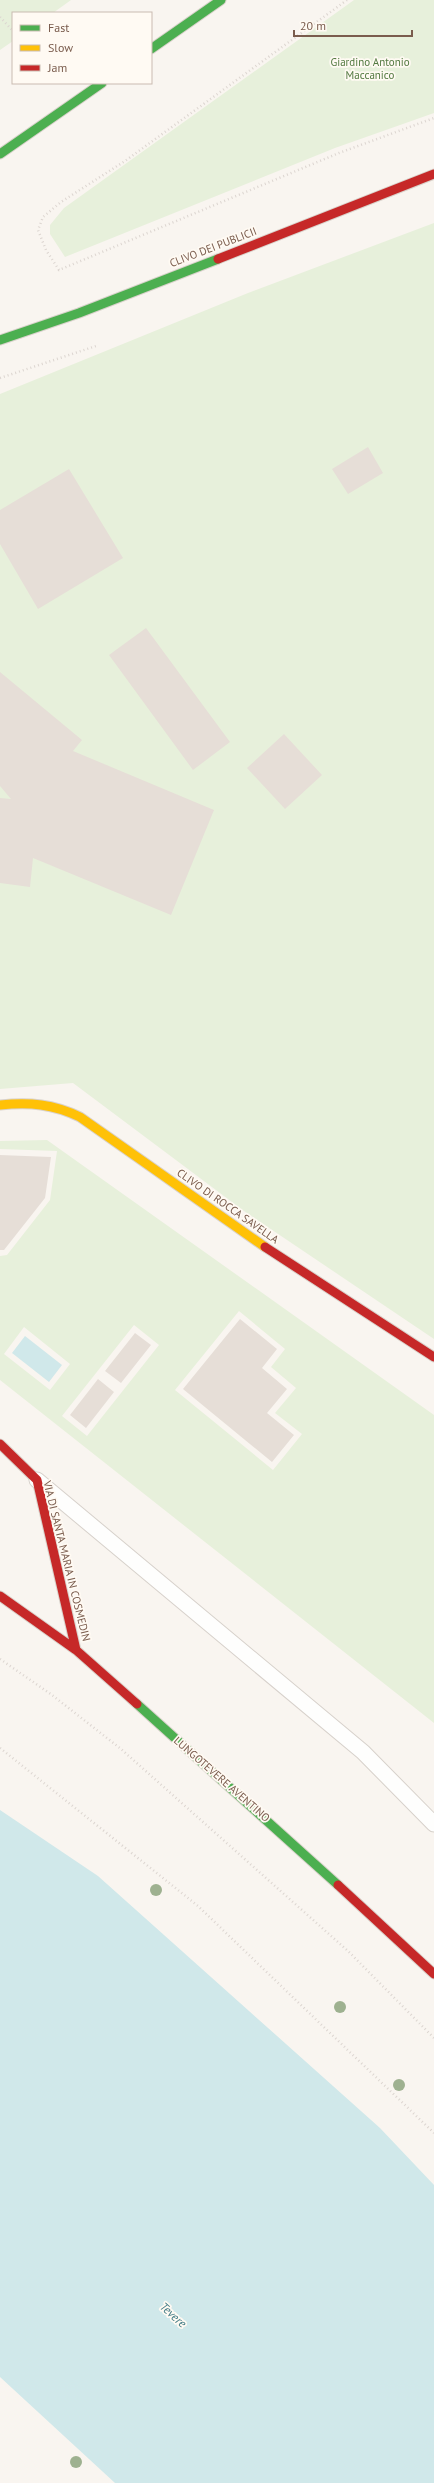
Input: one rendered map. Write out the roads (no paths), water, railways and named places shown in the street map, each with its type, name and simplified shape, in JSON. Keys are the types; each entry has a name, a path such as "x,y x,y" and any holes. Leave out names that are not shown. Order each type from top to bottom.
{"main road":[{"path":"152,48 221,0"},
{"path":"0,154 101,84"},
{"name":"CLIVO DEI PUBLICII","path":"0,340 79,313 434,174"},
{"name":"CLIVO DI ROCCA SAVELLA","path":"0,1105 46,1103 58,1105 80,1117 266,1248 434,1357"},
{"name":"VIA DI SANTA MARIA IN COSMEDIN","path":"0,1444 37,1480 76,1650"},
{"name":"LUNGOTEVERE AVENTINO","path":"0,1596 76,1650 264,1815 434,1974"}],"lane":[{"path":"37,1480 255,1660 363,1752 434,1824"}],"water":[{"path":"25,1336 62,1365 49,1382 12,1353"},
{"name":"Tevere","path":"0,1810 98,1876 380,2128 434,2185 434,2483 115,2483 0,2377"}],"park label":[{"name":"Giardino Antonio Maccanico","path":"370,68"}]}
